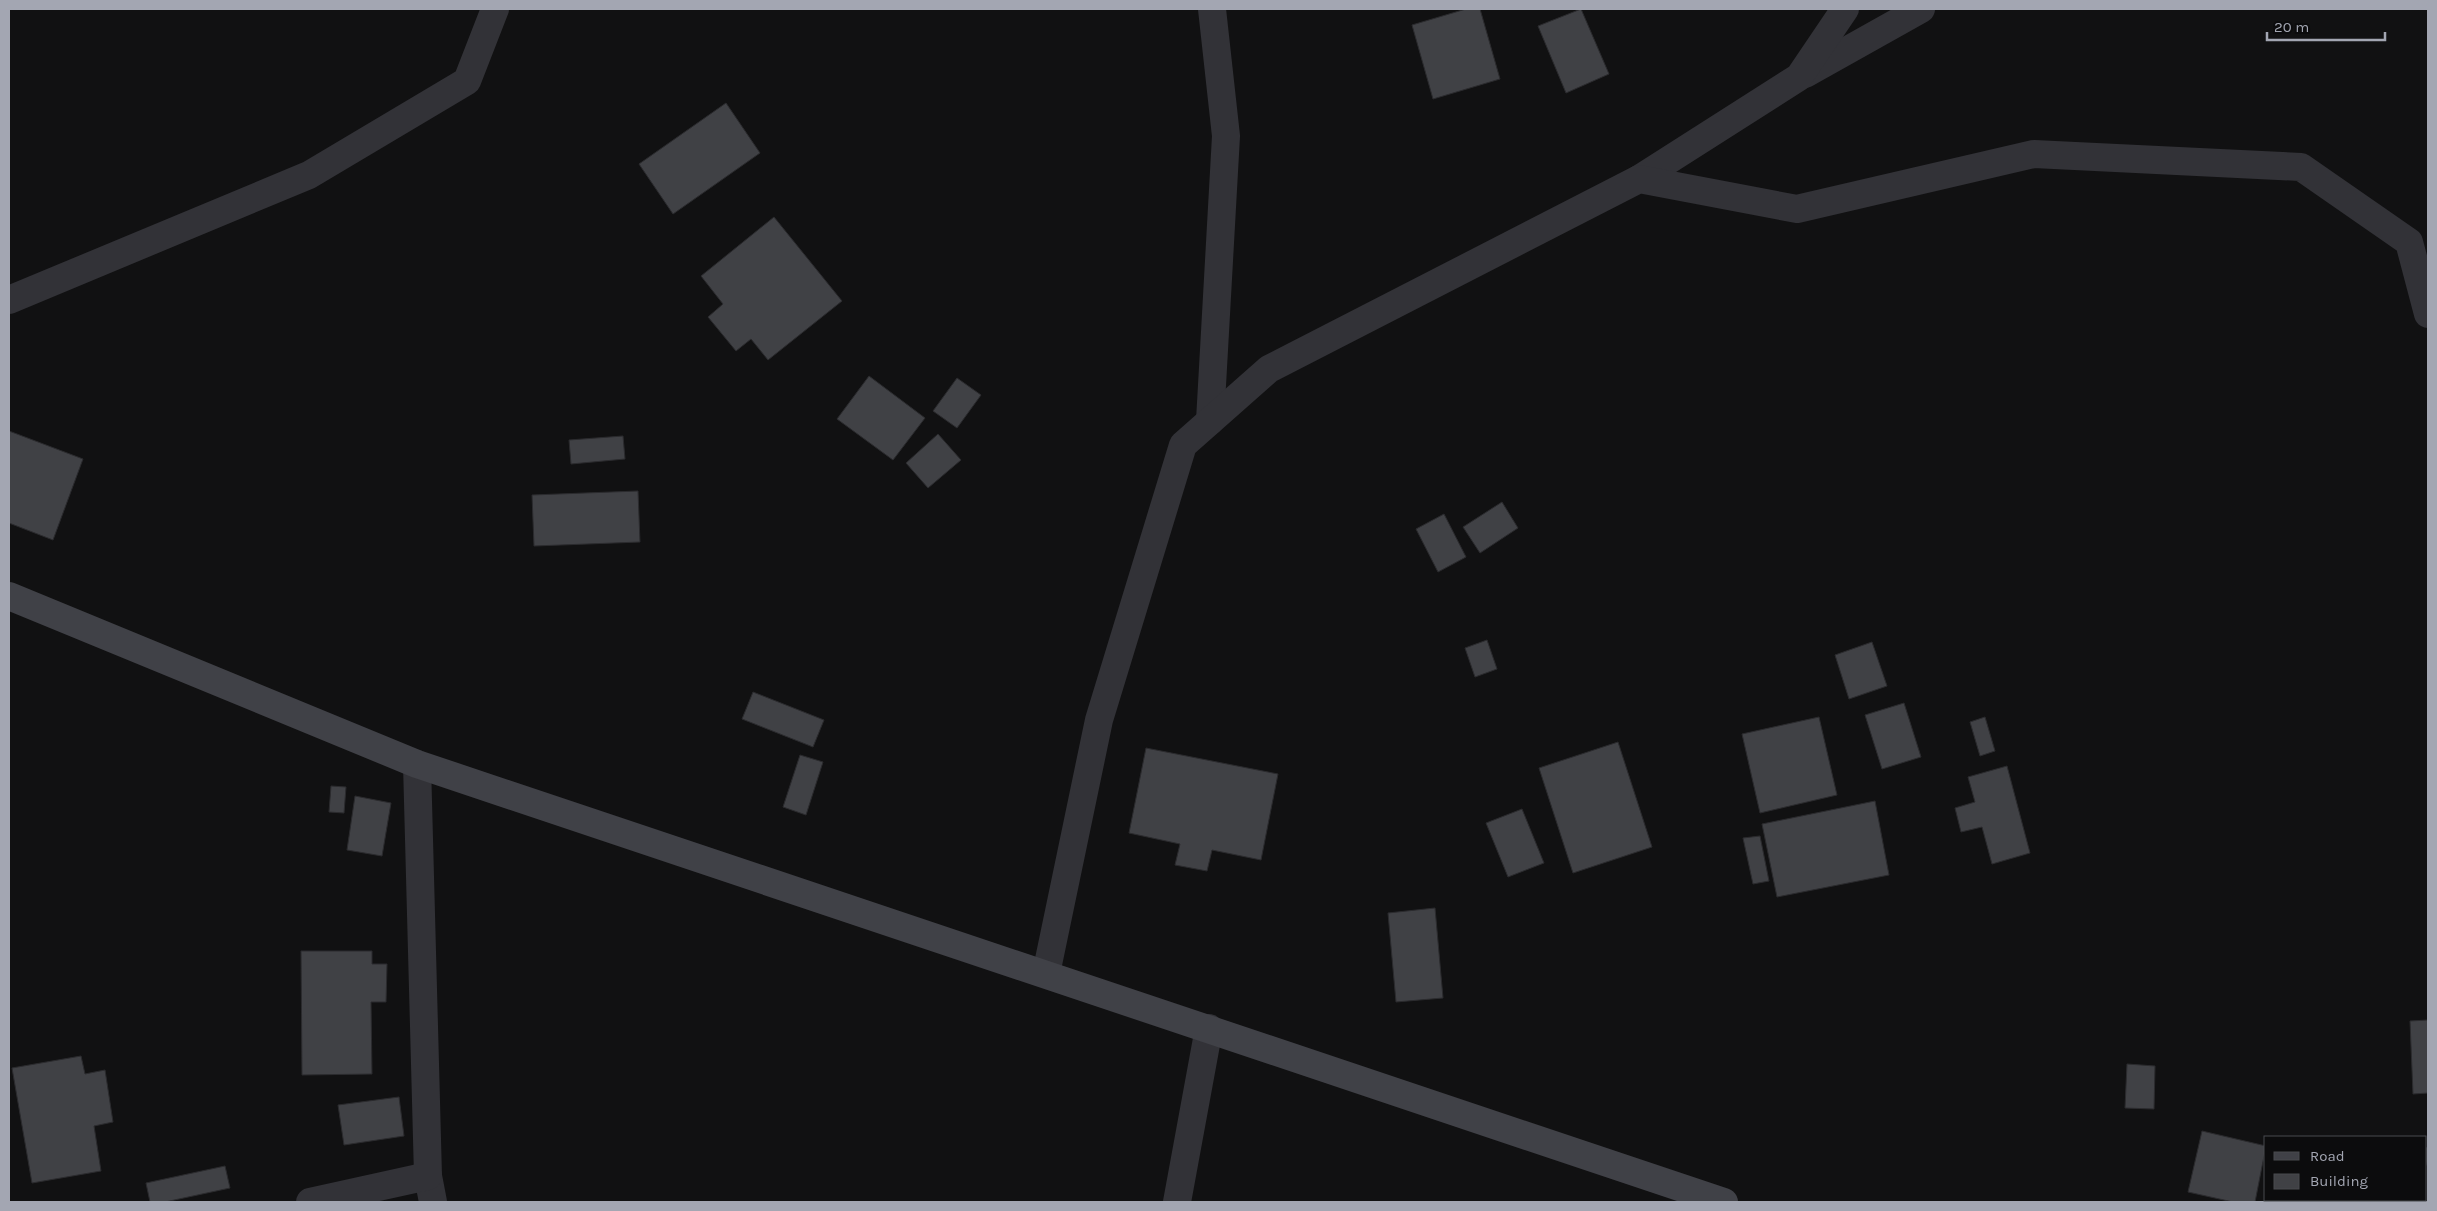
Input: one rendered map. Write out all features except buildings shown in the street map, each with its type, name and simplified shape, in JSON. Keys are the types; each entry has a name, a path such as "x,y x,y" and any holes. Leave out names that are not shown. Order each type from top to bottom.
{"main road":[{"path":"9,596 417,764 1724,1202"}],"street":[{"path":"9,300 309,175 467,81 495,9"},
{"path":"1210,421 1226,136 1212,9"},
{"path":"1799,77 1845,9"},
{"path":"1046,974 1099,720 1183,445 1269,369 1639,179 1799,77 1921,9"},
{"path":"1639,179 1797,208 2034,154 2301,167 2409,242 2428,314"},
{"path":"310,1202 431,1189 417,764"},
{"path":"1177,1202 1209,1028"}]}
